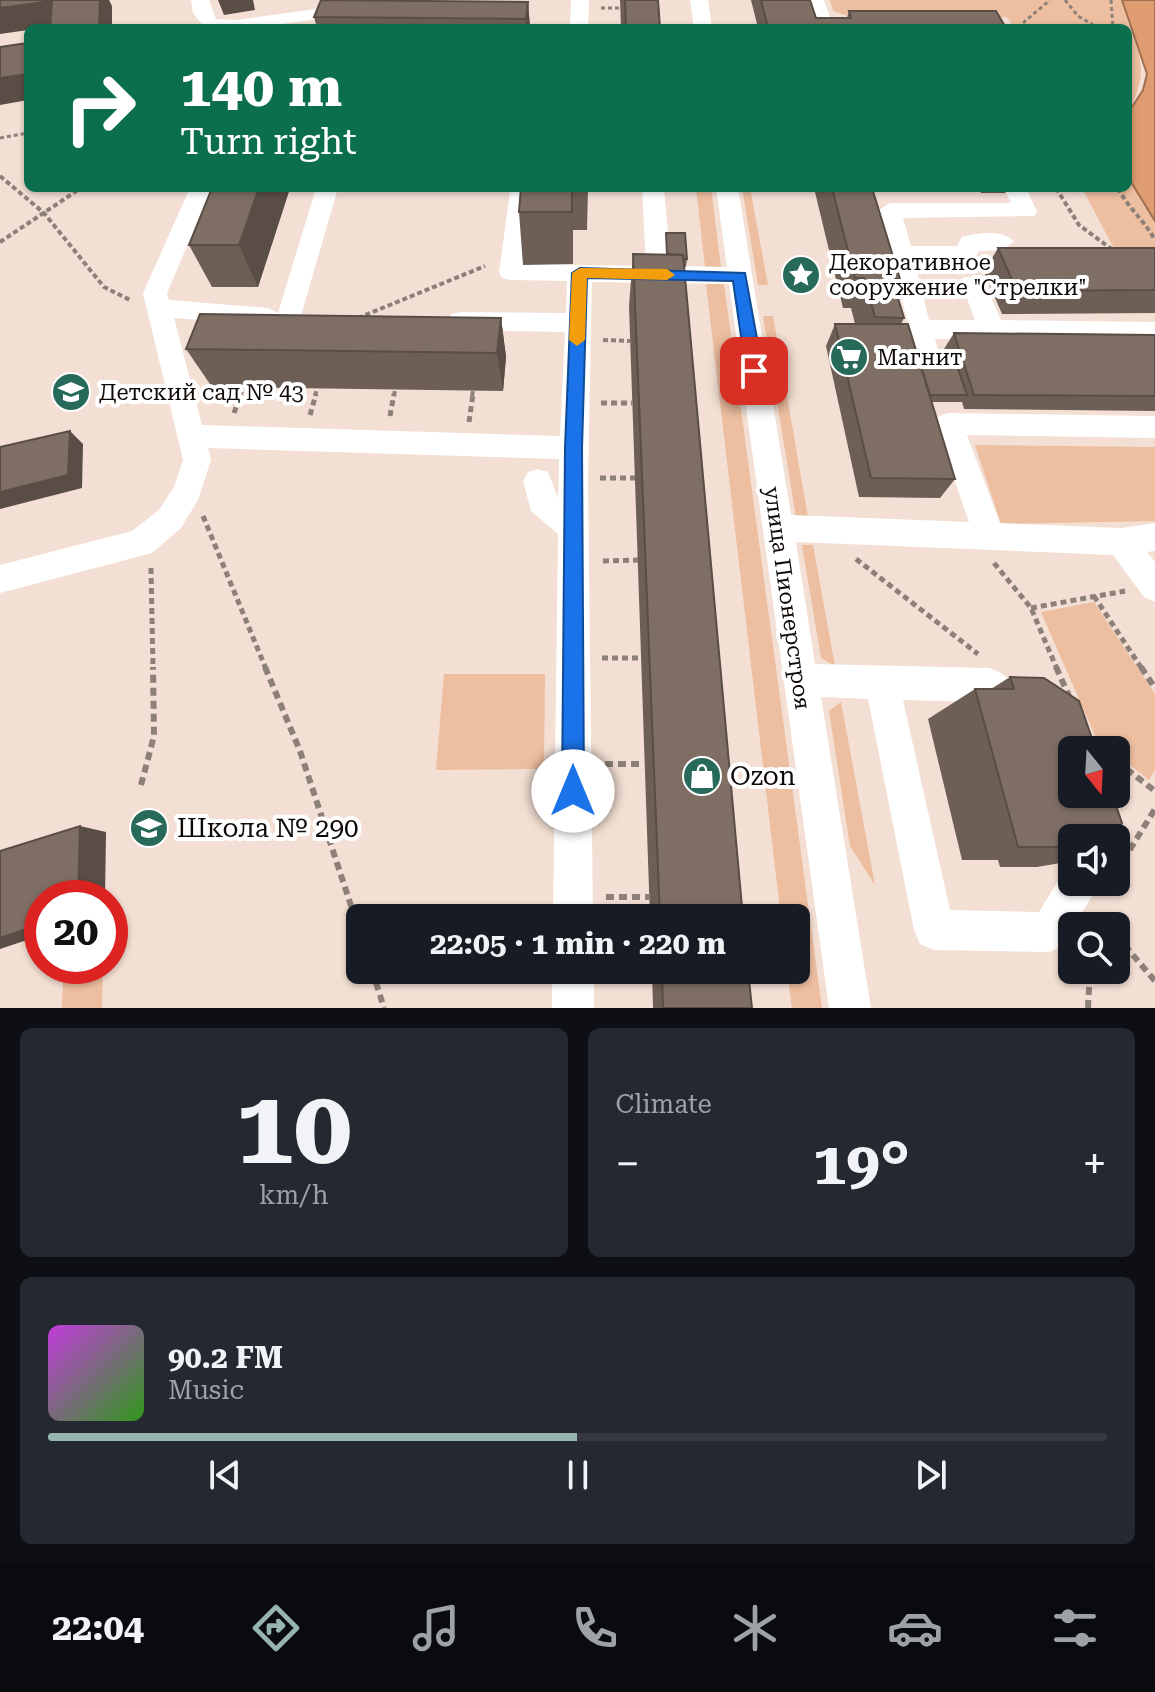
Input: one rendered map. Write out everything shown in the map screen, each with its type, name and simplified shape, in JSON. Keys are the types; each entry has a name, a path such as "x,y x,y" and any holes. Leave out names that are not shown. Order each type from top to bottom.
{"street":[{"path":"200,0 202,13 211,24"},
{"path":"284,0 276,24 423,0"},
{"path":"579,24 580,0"},
{"path":"699,0 702,24"},
{"path":"815,0 823,22 870,22"},
{"path":"0,579 141,543 170,519 188,491 197,460 155,293 199,192"},
{"path":"289,319 326,192"},
{"path":"653,192 659,274"},
{"name":"улица Пионерстроя","path":"728,192 850,1008"},
{"path":"927,357 890,210 1026,211 1017,192"},
{"path":"518,197 511,272 740,276"},
{"path":"903,254 966,254 970,243 1002,242"},
{"path":"573,904 573,448 580,273"},
{"path":"973,283 992,330"},
{"path":"160,308 289,319 353,320"},
{"path":"428,321 578,323"},
{"path":"919,329 1155,331"},
{"path":"979,534 949,424 1155,427"},
{"path":"190,436 573,448"},
{"path":"538,481 542,502 573,529"},
{"path":"778,528 1121,542 1155,537"},
{"path":"1121,542 1154,586"},
{"path":"801,680 989,685 1058,738"},
{"path":"882,682 934,930 1049,932 1086,897"},
{"path":"573,984 573,1008"}],"path":[{"path":"1026,24 1024,22 1050,0"},
{"path":"1065,0 1078,16 1091,24"},
{"path":"1111,0 1113,24"},
{"path":"1,139 24,134"},
{"path":"0,176 45,213 103,287 116,297 160,308"},
{"path":"0,242 75,192"},
{"path":"1059,192 1084,231 1125,257"},
{"path":"1120,192 1125,202 1143,218 1155,240"},
{"path":"353,320 431,291 512,254"},
{"path":"188,491 214,535 300,751 350,904"},
{"path":"818,530 981,656"},
{"path":"979,534 1031,608 1070,699"},
{"path":"141,785 154,736 151,555"},
{"path":"1031,608 1154,586"},
{"path":"1094,596 1155,688"},
{"path":"573,764 644,764"},
{"path":"1130,772 1155,791"},
{"path":"1092,808 1105,824"},
{"path":"1130,849 1155,809"},
{"path":"601,904 649,897"},
{"path":"1130,952 1155,981"},
{"path":"376,984 384,1008"},
{"path":"1088,1008 1089,984"}],"shaded area":[{"path":"830,0 1122,0 1129,24 1011,24 1007,17 857,19 833,11"},
{"path":"1122,0 1155,0 1155,221 1132,184 1132,107 1143,90 1147,74"},
{"path":"1132,34 1141,68 1132,104"},
{"path":"1132,184 1155,221 1155,292 1126,271 1084,192 1132,192"},
{"path":"696,192 712,192 721,267 705,267"},
{"path":"743,192 751,192 768,285 758,285"},
{"path":"706,284 724,284 808,904 779,904"},
{"path":"763,316 773,316 808,517 796,517"},
{"path":"975,445 1155,447 1155,521 1001,524"},
{"path":"802,545 813,545 835,666 821,658"},
{"path":"1094,602 1155,694 1155,770 1149,780 1130,765 1130,736 1095,736 1041,612"},
{"path":"444,674 545,674 544,769 436,770"},
{"path":"841,702 875,885 850,846 829,711"},
{"path":"810,919 822,1008 792,1008 789,984 810,984"},
{"path":"63,984 103,984 102,1008 62,1008"}],"building":[{"path":"0,0 100,0 99,24 50,24 52,1 0,8"},
{"path":"321,0 528,2 526,19 314,17"},
{"path":"625,0 658,0 660,24 626,24"},
{"path":"761,0 810,0 816,18 851,18 849,11 996,11 1004,24 767,24"},
{"path":"24,44 24,75 0,78 0,47"},
{"path":"210,192 258,192 239,245 189,245"},
{"path":"521,192 572,192 572,212 519,212"},
{"path":"833,192 873,192 900,279 892,279 904,318 875,317 864,278 855,278"},
{"path":"666,233 685,233 687,259 683,259 683,255 667,254"},
{"path":"998,248 1155,248 1155,290 1017,291"},
{"path":"633,254 683,255 742,904 659,904"},
{"path":"200,314 501,318 497,353 186,349"},
{"path":"835,324 908,324 955,479 871,478"},
{"path":"954,333 1155,335 1155,396 974,395"},
{"path":"920,363 956,363 967,395 930,395"},
{"path":"70,431 68,475 0,492 0,447"},
{"path":"1010,677 1044,678 1079,701 1091,736 1058,736 1058,808 1117,808 1121,824 1058,824 1058,847 1018,847 975,689 1014,689"},
{"path":"80,826 78,880 24,880 24,930 0,938 0,851"},
{"path":"662,984 749,984 752,1008 663,1008"}],"slow traffic":[{"path":"577,340 580,273 667,275"}],"place":[{"name":"Декоративное сооружение \"Стрелки\"","path":"801,275"},
{"name":"Магнит","path":"849,357"},
{"name":"Детский сад № 43","path":"71,392"},
{"name":"Ozon","path":"702,776"},
{"name":"Школа № 290","path":"149,828"}],"route":[{"path":"573,791 573,448 580,273 740,276 754,371"}]}
